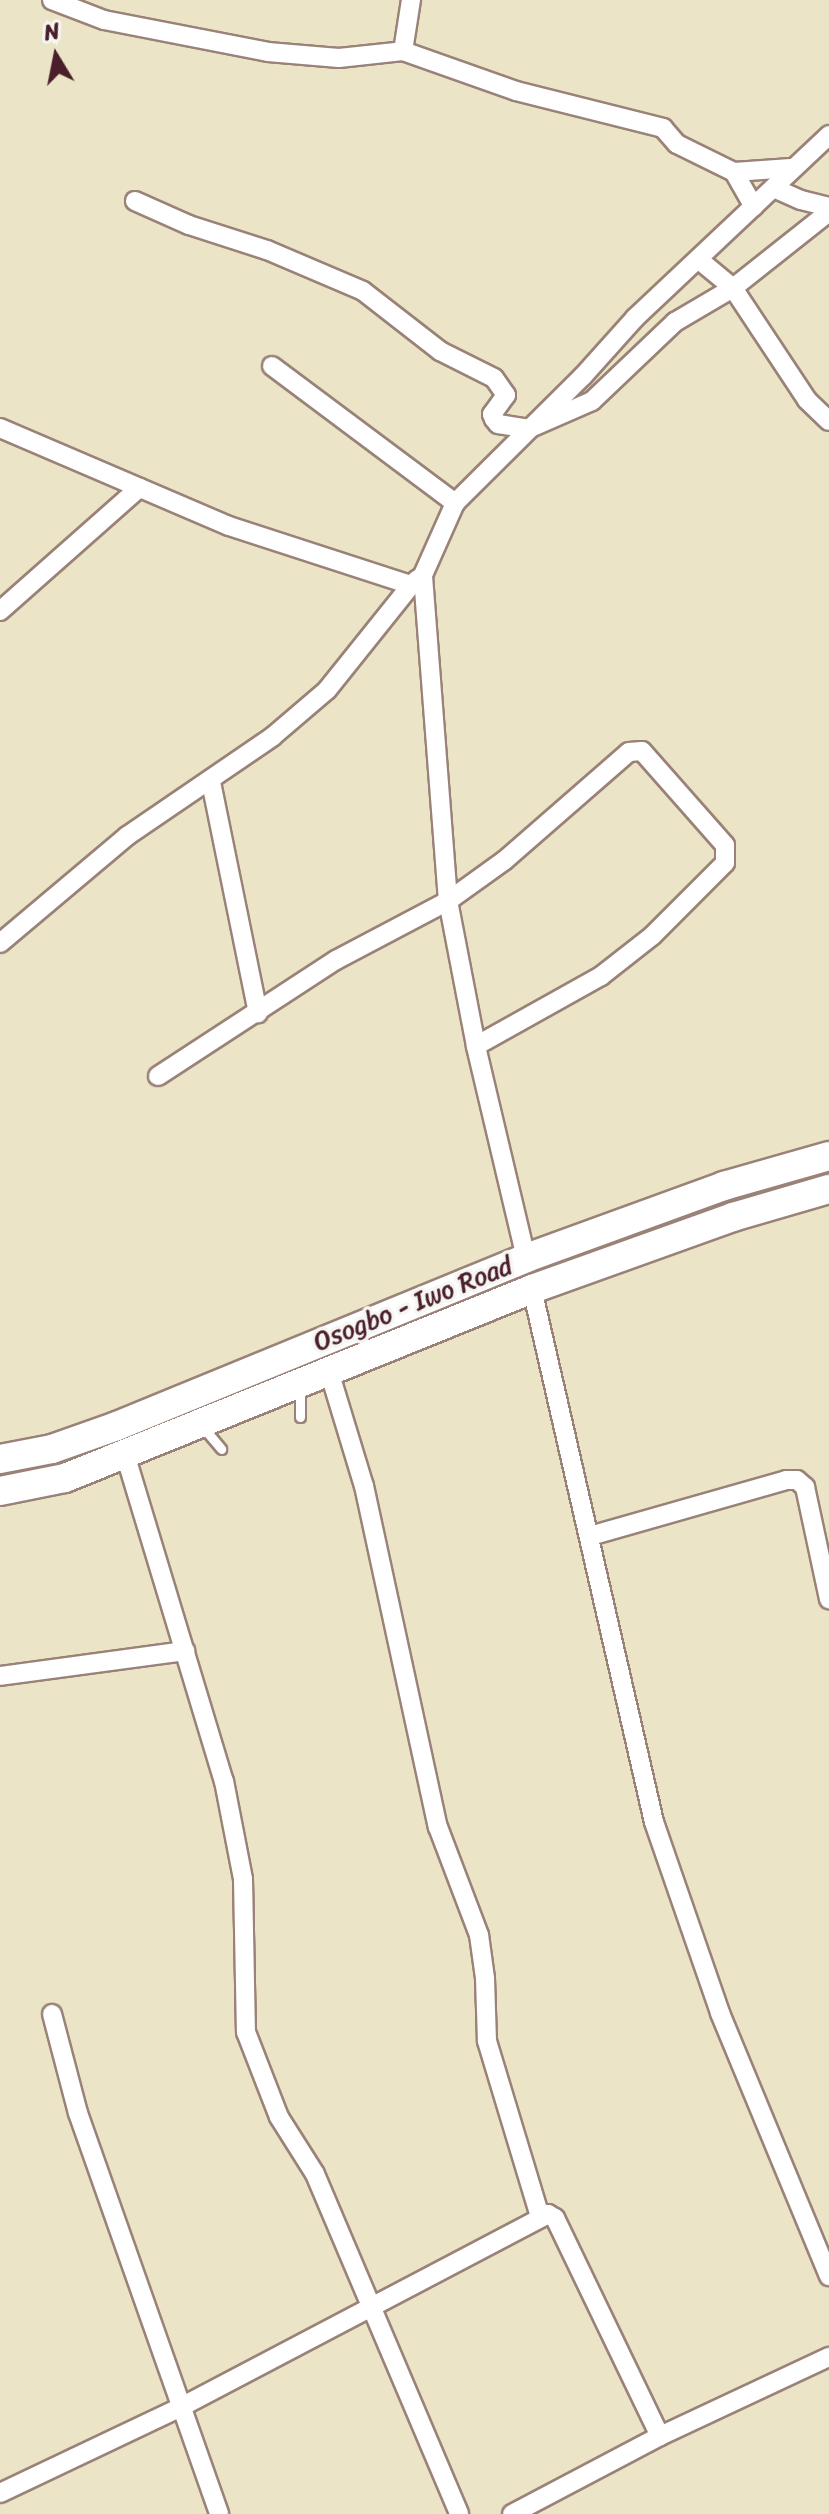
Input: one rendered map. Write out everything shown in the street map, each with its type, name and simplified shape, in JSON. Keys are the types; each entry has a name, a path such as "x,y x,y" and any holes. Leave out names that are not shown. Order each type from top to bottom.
{"main road":[{"name":"Osogbo - Iwo Road","path":"0,1459 52,1449 117,1426 526,1258 724,1186 829,1156"},
{"name":"Osogbo - Iwo Road","path":"0,1491 65,1478 532,1289 733,1217 829,1189"}],"street":[{"path":"52,0 104,20 268,52 339,58 403,51 516,91 663,128 677,144 734,172 791,168"},
{"path":"403,51 411,0"},
{"path":"0,943 127,836 211,782 272,737 327,690 417,580 455,503 583,376 635,318 776,189 791,168 829,135"},
{"path":"734,172 754,207"},
{"path":"776,189 829,209"},
{"path":"135,201 189,225 267,250 363,291 440,351 494,378 506,395 492,414 494,419 498,424 528,429 592,401 675,322 733,288 829,209"},
{"path":"698,259 733,288 807,400 829,421"},
{"path":"272,366 455,503"},
{"path":"0,428 229,526 417,580"},
{"path":"0,611 139,488"},
{"path":"417,580 448,901 476,1046 526,1258"},
{"path":"158,1076 336,960 448,901 505,860 635,750 642,751 725,845 725,863 652,936 601,976 476,1046"},
{"path":"211,782 258,1013"},
{"path":"532,1289 654,1822 720,2013 829,2276"},
{"path":"329,1371 364,1486 438,1827 479,1935 485,1978 487,2041 540,2216"},
{"path":"125,1454 224,1781 243,1879 246,2032 279,2117 315,2174 459,2514"},
{"path":"590,1536 786,1480 797,1480 805,1487 829,1599"},
{"path":"0,1676 185,1651"},
{"path":"52,2014 78,2113 219,2514"},
{"path":"0,2493 181,2407 540,2216 555,2218 660,2436"},
{"path":"512,2514 660,2436 829,2357"}],"lane":[{"path":"300,1383 300,1417"},
{"path":"200,1423 221,1449"}]}
